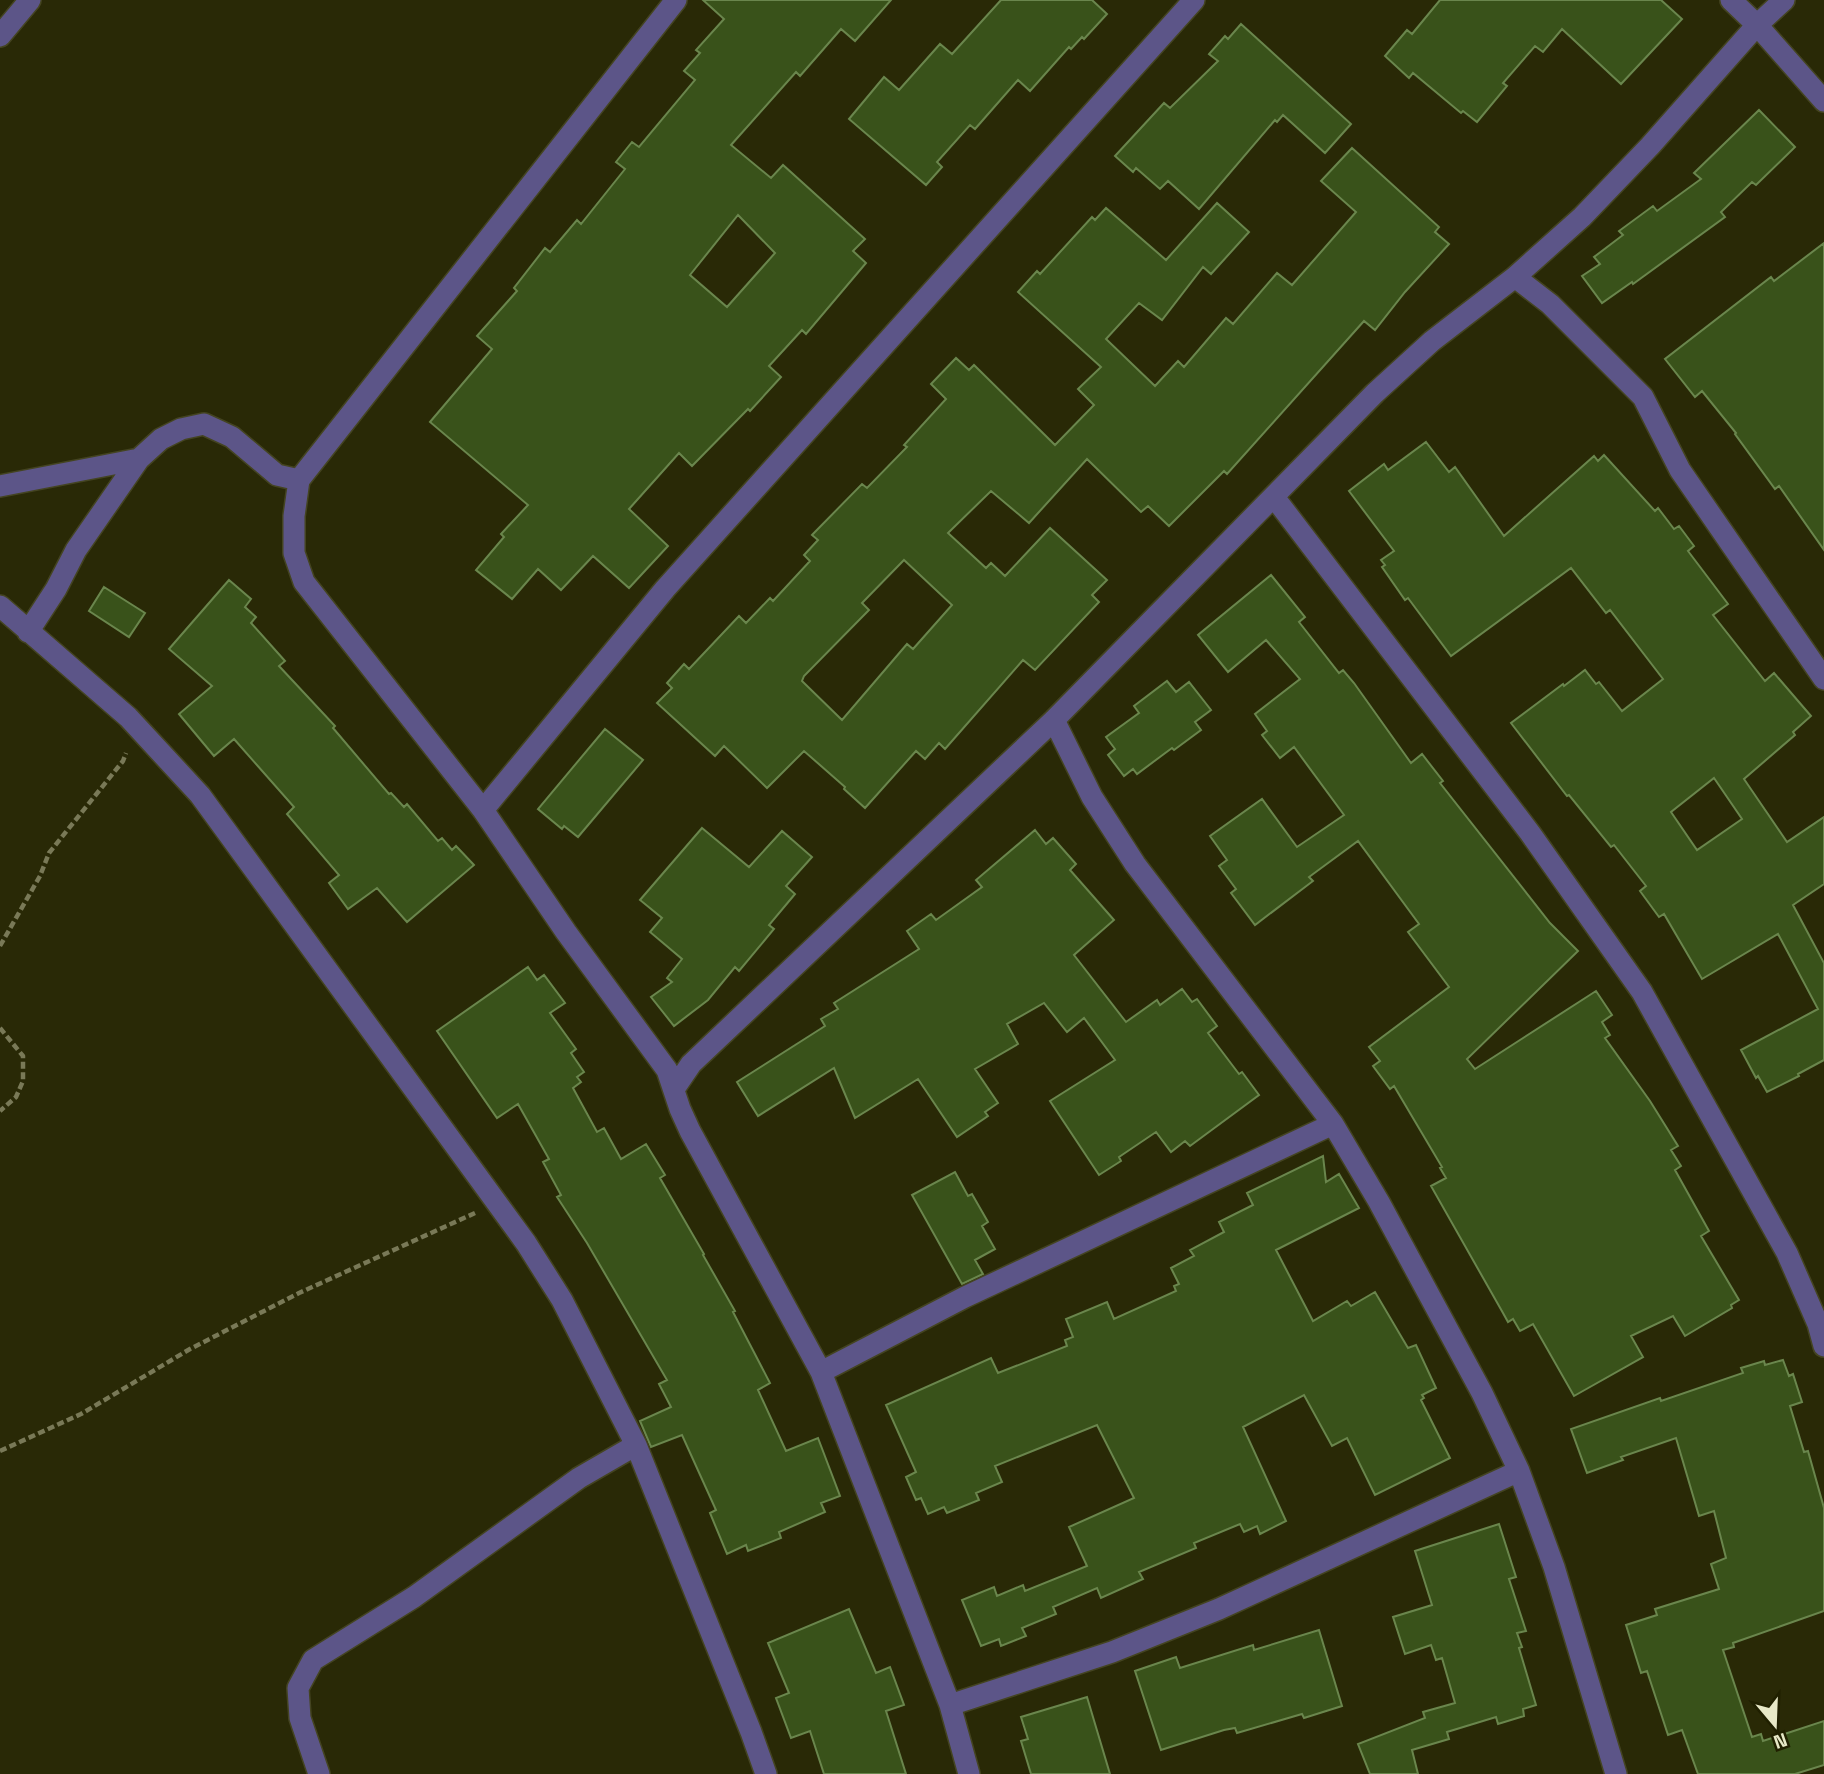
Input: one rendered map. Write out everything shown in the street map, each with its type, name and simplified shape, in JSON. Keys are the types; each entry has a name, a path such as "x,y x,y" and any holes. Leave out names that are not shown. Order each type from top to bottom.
{"street":[{"path":"0,36 30,0"},
{"path":"676,0 299,480 294,516 294,553 304,582 483,810 566,932 667,1070 690,1131 821,1372 950,1705 969,1774"},
{"path":"483,810 666,589 1194,0"},
{"path":"1731,0 1757,25 1824,101"},
{"path":"674,1089 691,1064 1054,720 1375,393 1432,341 1515,277 1582,217 1650,146 1757,25 1784,0"},
{"path":"1515,277 1550,304 1643,397 1680,470 1824,679"},
{"path":"28,632 56,589 76,550 139,459 161,439 181,429 204,424 232,437 277,475 299,480"},
{"path":"0,486 139,459"},
{"path":"1274,497 1531,833 1642,992 1787,1254 1821,1322 1824,1346"},
{"path":"0,606 136,726 200,795 498,1203 562,1300 636,1445 751,1732 765,1774"},
{"path":"1054,720 1093,797 1135,864 1333,1124 1379,1202 1482,1393 1519,1471 1554,1567 1616,1774"},
{"path":"821,1372 965,1297 1333,1124"},
{"path":"319,1774 300,1718 298,1688 313,1660 414,1597 579,1478 636,1445"},
{"path":"950,1705 1112,1652 1219,1609 1519,1471"}],"path":[{"path":"0,946 40,876 49,853 124,761 136,726"},
{"path":"0,1028 23,1056 23,1081 16,1097 0,1111"},
{"path":"0,1451 81,1413 190,1349 299,1293 498,1203"}],"building":[{"path":"703,0 891,0 855,41 841,29 800,76 796,72 731,145 771,178 783,165 865,239 853,251 866,263 806,334 802,330 769,366 781,377 750,411 748,409 692,466 679,453 629,509 668,546 629,588 593,556 561,590 538,569 512,599 476,570 504,537 501,534 528,505 430,422 492,349 477,336 517,291 514,288 545,248 550,252 577,220 581,224 625,169 616,162 632,142 639,147 695,80 684,71 700,53 696,50 724,19","holes":["738,215 775,253 727,307 690,275"]},
{"path":"1001,0 1092,0 1107,14 1084,39 1082,37 1071,49 1069,47 1030,91 1018,80 975,129 970,125 937,162 942,167 926,185 849,119 884,77 899,90 940,44 952,54"},
{"path":"1440,0 1661,0 1682,19 1621,84 1562,29 1543,52 1535,46 1503,83 1507,86 1477,122 1463,111 1461,113 1413,73 1409,78 1385,56 1407,30 1412,34"},
{"path":"1241,24 1351,124 1325,153 1283,115 1277,122 1275,120 1199,209 1168,181 1160,189 1136,168 1133,172 1115,156 1164,103 1170,108 1218,61 1209,54 1225,36 1228,39"},
{"path":"1759,110 1795,147 1756,185 1752,182 1721,212 1725,217 1633,284 1632,282 1602,303 1582,276 1600,264 1594,257 1623,235 1619,231 1653,206 1657,211 1701,179 1694,173"},
{"path":"1352,148 1439,227 1435,232 1449,244 1375,330 1364,321 1227,474 1224,471 1169,526 1148,506 1141,512 1087,459 1029,523 991,491 948,533 986,568 991,563 1005,576 1050,528 1107,580 1092,595 1099,602 1035,670 1023,660 945,749 939,743 925,759 916,751 865,808 804,751 767,788 724,746 715,756 657,703 672,688 667,683 684,664 689,669 739,616 746,623 770,598 773,601 810,561 804,555 818,540 812,535 862,484 867,488 907,447 904,445 946,399 931,384 956,358 969,370 974,365 1055,445 1094,405 1078,389 1101,367 1018,292 1037,271 1040,274 1092,217 1095,220 1106,208 1166,260 1217,203 1249,232 1211,274 1203,267 1162,320 1139,303 1106,339 1155,386 1178,361 1184,367 1226,318 1233,324 1277,273 1292,285 1356,212 1321,181","holes":["904,560 952,605 913,649 907,644 842,720 802,681 869,610 862,603"]},
{"path":"1824,243 1824,550 1779,486 1775,489 1736,433 1702,391 1695,397 1665,359 1771,277 1774,281"},
{"path":"1426,442 1449,472 1455,467 1504,536 1594,456 1598,461 1604,455 1655,511 1658,508 1674,529 1679,526 1694,546 1688,551 1728,604 1713,615 1765,681 1774,673 1811,716 1793,732 1795,735 1744,779 1787,842 1824,817 1824,884 1793,905 1824,963 1824,1060 1767,1092 1741,1050 1818,1009 1778,934 1702,979 1664,914 1659,917 1640,891 1646,886 1614,845 1611,847 1569,795 1567,796 1511,723 1585,670 1596,684 1599,682 1622,711 1663,679 1610,610 1606,613 1571,568 1451,656 1382,567 1385,565 1381,560 1394,551 1349,491 1384,464 1388,470","holes":["1714,778 1742,819 1697,850 1671,812"]},
{"path":"1271,575 1305,617 1299,622 1339,673 1343,670 1354,683 1411,763 1422,754 1443,781 1440,783 1550,923 1578,951 1467,1059 1475,1069 1596,991 1612,1015 1602,1022 1610,1035 1605,1038 1678,1146 1671,1150 1681,1166 1675,1170 1709,1231 1701,1236 1739,1300 1731,1305 1732,1308 1685,1336 1673,1316 1631,1336 1643,1357 1574,1396 1533,1324 1520,1331 1513,1319 1508,1322 1431,1186 1446,1178 1440,1168 1442,1167 1394,1086 1390,1089 1373,1066 1380,1061 1369,1047 1449,987 1408,932 1419,924 1358,841 1309,877 1313,881 1255,925 1231,893 1236,889 1219,866 1227,860 1210,836 1262,799 1297,847 1344,815 1294,747 1280,758 1262,735 1267,731 1255,714 1300,679 1266,640 1228,672 1198,635"},
{"path":"229,580 251,599 245,607 256,617 251,623 285,661 279,666 335,726 333,728 389,794 404,807 407,804 438,841 442,838 452,850 456,846 474,865 407,922 377,888 348,909 329,883 339,875 287,814 294,807 234,739 214,756 179,714 212,686 169,649"},
{"path":"104,587 145,613 129,637 89,611"},
{"path":"1167,681 1176,692 1189,682 1211,710 1195,722 1201,730 1137,774 1133,769 1124,776 1108,755 1115,749 1106,737 1139,713 1134,706"},
{"path":"605,729 643,760 578,837 564,826 562,829 538,809"},
{"path":"702,828 749,867 782,831 812,857 786,886 795,894 769,925 774,929 739,971 735,967 708,1000 674,1026 651,997 672,982 667,978 682,959 650,932 662,918 640,900"},
{"path":"1035,830 1046,844 1053,838 1076,864 1070,870 1114,920 1074,955 1126,1022 1157,1000 1160,1005 1182,989 1192,1002 1197,999 1217,1026 1208,1033 1239,1074 1242,1072 1259,1095 1190,1146 1185,1141 1171,1152 1156,1132 1119,1157 1121,1161 1099,1175 1050,1101 1115,1060 1084,1018 1067,1032 1044,1003 1007,1024 1018,1044 975,1069 998,1103 985,1112 988,1116 957,1137 918,1079 855,1118 834,1068 758,1116 737,1082 825,1026 821,1019 838,1009 834,1003 919,949 907,931 931,914 936,920 982,887 976,880"},
{"path":"528,967 537,980 544,975 565,1003 550,1013 576,1049 571,1053 584,1072 577,1077 581,1082 573,1088 597,1132 604,1128 621,1159 646,1144 665,1175 660,1178 735,1311 733,1312 770,1383 758,1390 786,1451 818,1438 840,1496 821,1503 825,1512 779,1532 781,1538 748,1551 746,1545 727,1554 710,1513 716,1510 682,1435 651,1447 640,1421 671,1407 659,1384 667,1380 557,1197 561,1195 543,1162 549,1159 518,1104 497,1118 437,1031"},
{"path":"1323,1156 1326,1182 1339,1174 1359,1208 1276,1250 1313,1321 1347,1301 1351,1306 1375,1292 1408,1348 1416,1345 1436,1388 1422,1395 1424,1398 1421,1400 1450,1458 1375,1495 1347,1438 1332,1446 1304,1395 1243,1427 1286,1521 1260,1534 1257,1526 1244,1532 1240,1524 1194,1543 1196,1548 1139,1572 1143,1579 1101,1598 1097,1588 1053,1607 1056,1614 1022,1628 1026,1636 1001,1646 999,1639 981,1646 962,1600 994,1587 997,1596 1023,1585 1025,1591 1087,1566 1069,1527 1134,1498 1097,1425 995,1466 1002,1482 976,1493 979,1500 947,1513 944,1507 928,1514 921,1498 916,1500 906,1477 916,1472 886,1405 991,1358 998,1373 1067,1346 1065,1340 1073,1337 1066,1319 1107,1302 1114,1319 1176,1291 1174,1286 1179,1284 1171,1268 1194,1256 1190,1250 1224,1232 1219,1222 1253,1205 1247,1193"},
{"path":"955,1172 968,1196 972,1194 988,1222 982,1226 995,1249 975,1260 983,1274 962,1284 912,1195"},
{"path":"1783,1360 1789,1376 1793,1374 1802,1402 1790,1406 1804,1452 1808,1451 1824,1508 1824,1611 1733,1643 1734,1647 1723,1650 1752,1737 1761,1734 1763,1741 1824,1721 1824,1765 1795,1774 1698,1774 1682,1730 1668,1735 1647,1671 1641,1673 1626,1625 1657,1615 1655,1609 1719,1589 1711,1564 1726,1558 1714,1511 1699,1516 1676,1438 1621,1457 1623,1460 1587,1473 1571,1429 1743,1373 1741,1368 1764,1361 1765,1365"},
{"path":"1499,1524 1516,1577 1509,1579 1526,1631 1517,1633 1522,1647 1519,1648 1536,1705 1523,1709 1524,1716 1498,1724 1496,1717 1447,1732 1449,1739 1412,1750 1418,1774 1370,1774 1358,1744 1425,1718 1423,1712 1455,1703 1442,1658 1436,1660 1431,1645 1405,1654 1393,1617 1432,1605 1415,1551"},
{"path":"849,1609 876,1673 890,1667 904,1705 886,1711 906,1774 824,1774 810,1731 791,1738 776,1698 789,1693 768,1643"},
{"path":"1319,1630 1342,1706 1304,1718 1302,1714 1237,1733 1235,1728 1224,1730 1161,1750 1135,1671 1176,1657 1180,1668 1253,1645 1254,1650"},
{"path":"1087,1697 1110,1774 1031,1774 1021,1741 1028,1739 1021,1717"}]}
